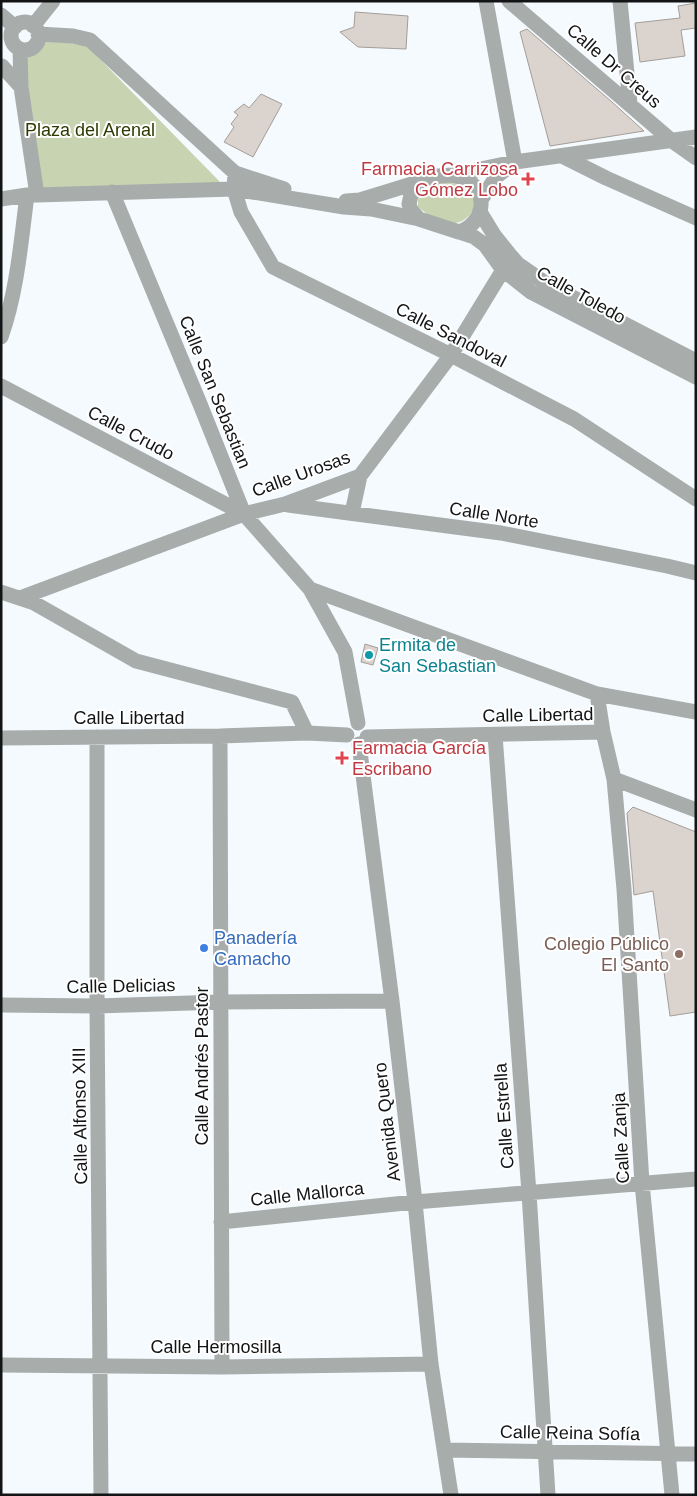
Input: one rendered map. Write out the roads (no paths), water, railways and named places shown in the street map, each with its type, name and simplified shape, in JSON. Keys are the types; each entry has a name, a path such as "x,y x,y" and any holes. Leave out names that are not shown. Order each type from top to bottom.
{"street":[{"path":"53,1 36,30 37,42 32,48 24,50 13,44 11,35 15,27 24,23 36,30 90,40 235,173 297,194 340,202 360,200 445,176 515,162 696,137"},
{"path":"486,1 515,162"},
{"name":"Calle Dr Creus","path":"510,1 672,141 696,158"},
{"path":"620,1 630,104"},
{"path":"1,15 15,27"},
{"path":"18,48 2,66 21,87"},
{"path":"1,337 8,316 32,195 18,48"},
{"path":"562,156 696,218"},
{"path":"1,199 32,195 234,189 344,207 371,209 419,219 459,232 473,224 496,177 515,162"},
{"name":"Calle Sandoval","path":"235,173 234,189 241,212 273,267 451,355 574,419 696,499"},
{"path":"419,219 411,210 409,204 411,196 415,191 445,176 465,178 470,182 477,190 481,206"},
{"name":"Calle San Sebastian","path":"112,192 244,514 310,589 345,652 358,723 366,728 358,739"},
{"name":"Calle Toledo","path":"481,206 494,235 518,264 545,283 696,362"},
{"name":"Calle Toledo","path":"459,232 485,245 503,270 531,292 696,377"},
{"name":"Calle Urosas","path":"20,598 244,514 284,504 360,476 451,355 503,270"},
{"name":"Calle Crudo","path":"1,386 244,514"},
{"path":"352,513 360,476"},
{"name":"Calle Norte","path":"284,504 501,533 696,573"},
{"path":"310,589 597,694 696,712"},
{"path":"1,592 34,603 136,661 292,702 307,733"},
{"path":"597,694 603,732"},
{"name":"Calle Libertad","path":"1,738 220,736 307,733 358,739 603,732 614,779"},
{"name":"Calle Estrella","path":"495,735 529,1193 548,1495"},
{"name":"Calle Alfonso XIII","path":"97,736 101,1495"},
{"name":"Calle Andrés Pastor","path":"220,736 222,1366"},
{"name":"Avenida Quero","path":"358,739 392,1001 431,1364 451,1495"},
{"path":"614,779 696,810"},
{"name":"Calle Zanja","path":"614,779 624,889 642,1183 672,1495"},
{"name":"Calle Delicias","path":"1,1005 97,1006 220,1002 392,1001"},
{"name":"Calle Mallorca","path":"221,1222 415,1202 696,1179"},
{"name":"Calle Hermosilla","path":"1,1366 431,1364"},
{"name":"Calle Reina Sofía","path":"444,1450 696,1454"}],"place":[{"name":"Farmacia Carrizosa Gómez Lobo","path":"528,179"},
{"name":"Ermita de San Sebastian","path":"369,655"},
{"name":"Farmacia García Escribano","path":"342,758"},
{"name":"Panadería Camacho","path":"204,948"},
{"name":"Colegio Público El Santo","path":"679,954"}],"park label":[{"name":"Plaza del Arenal","path":"90,130"}]}
